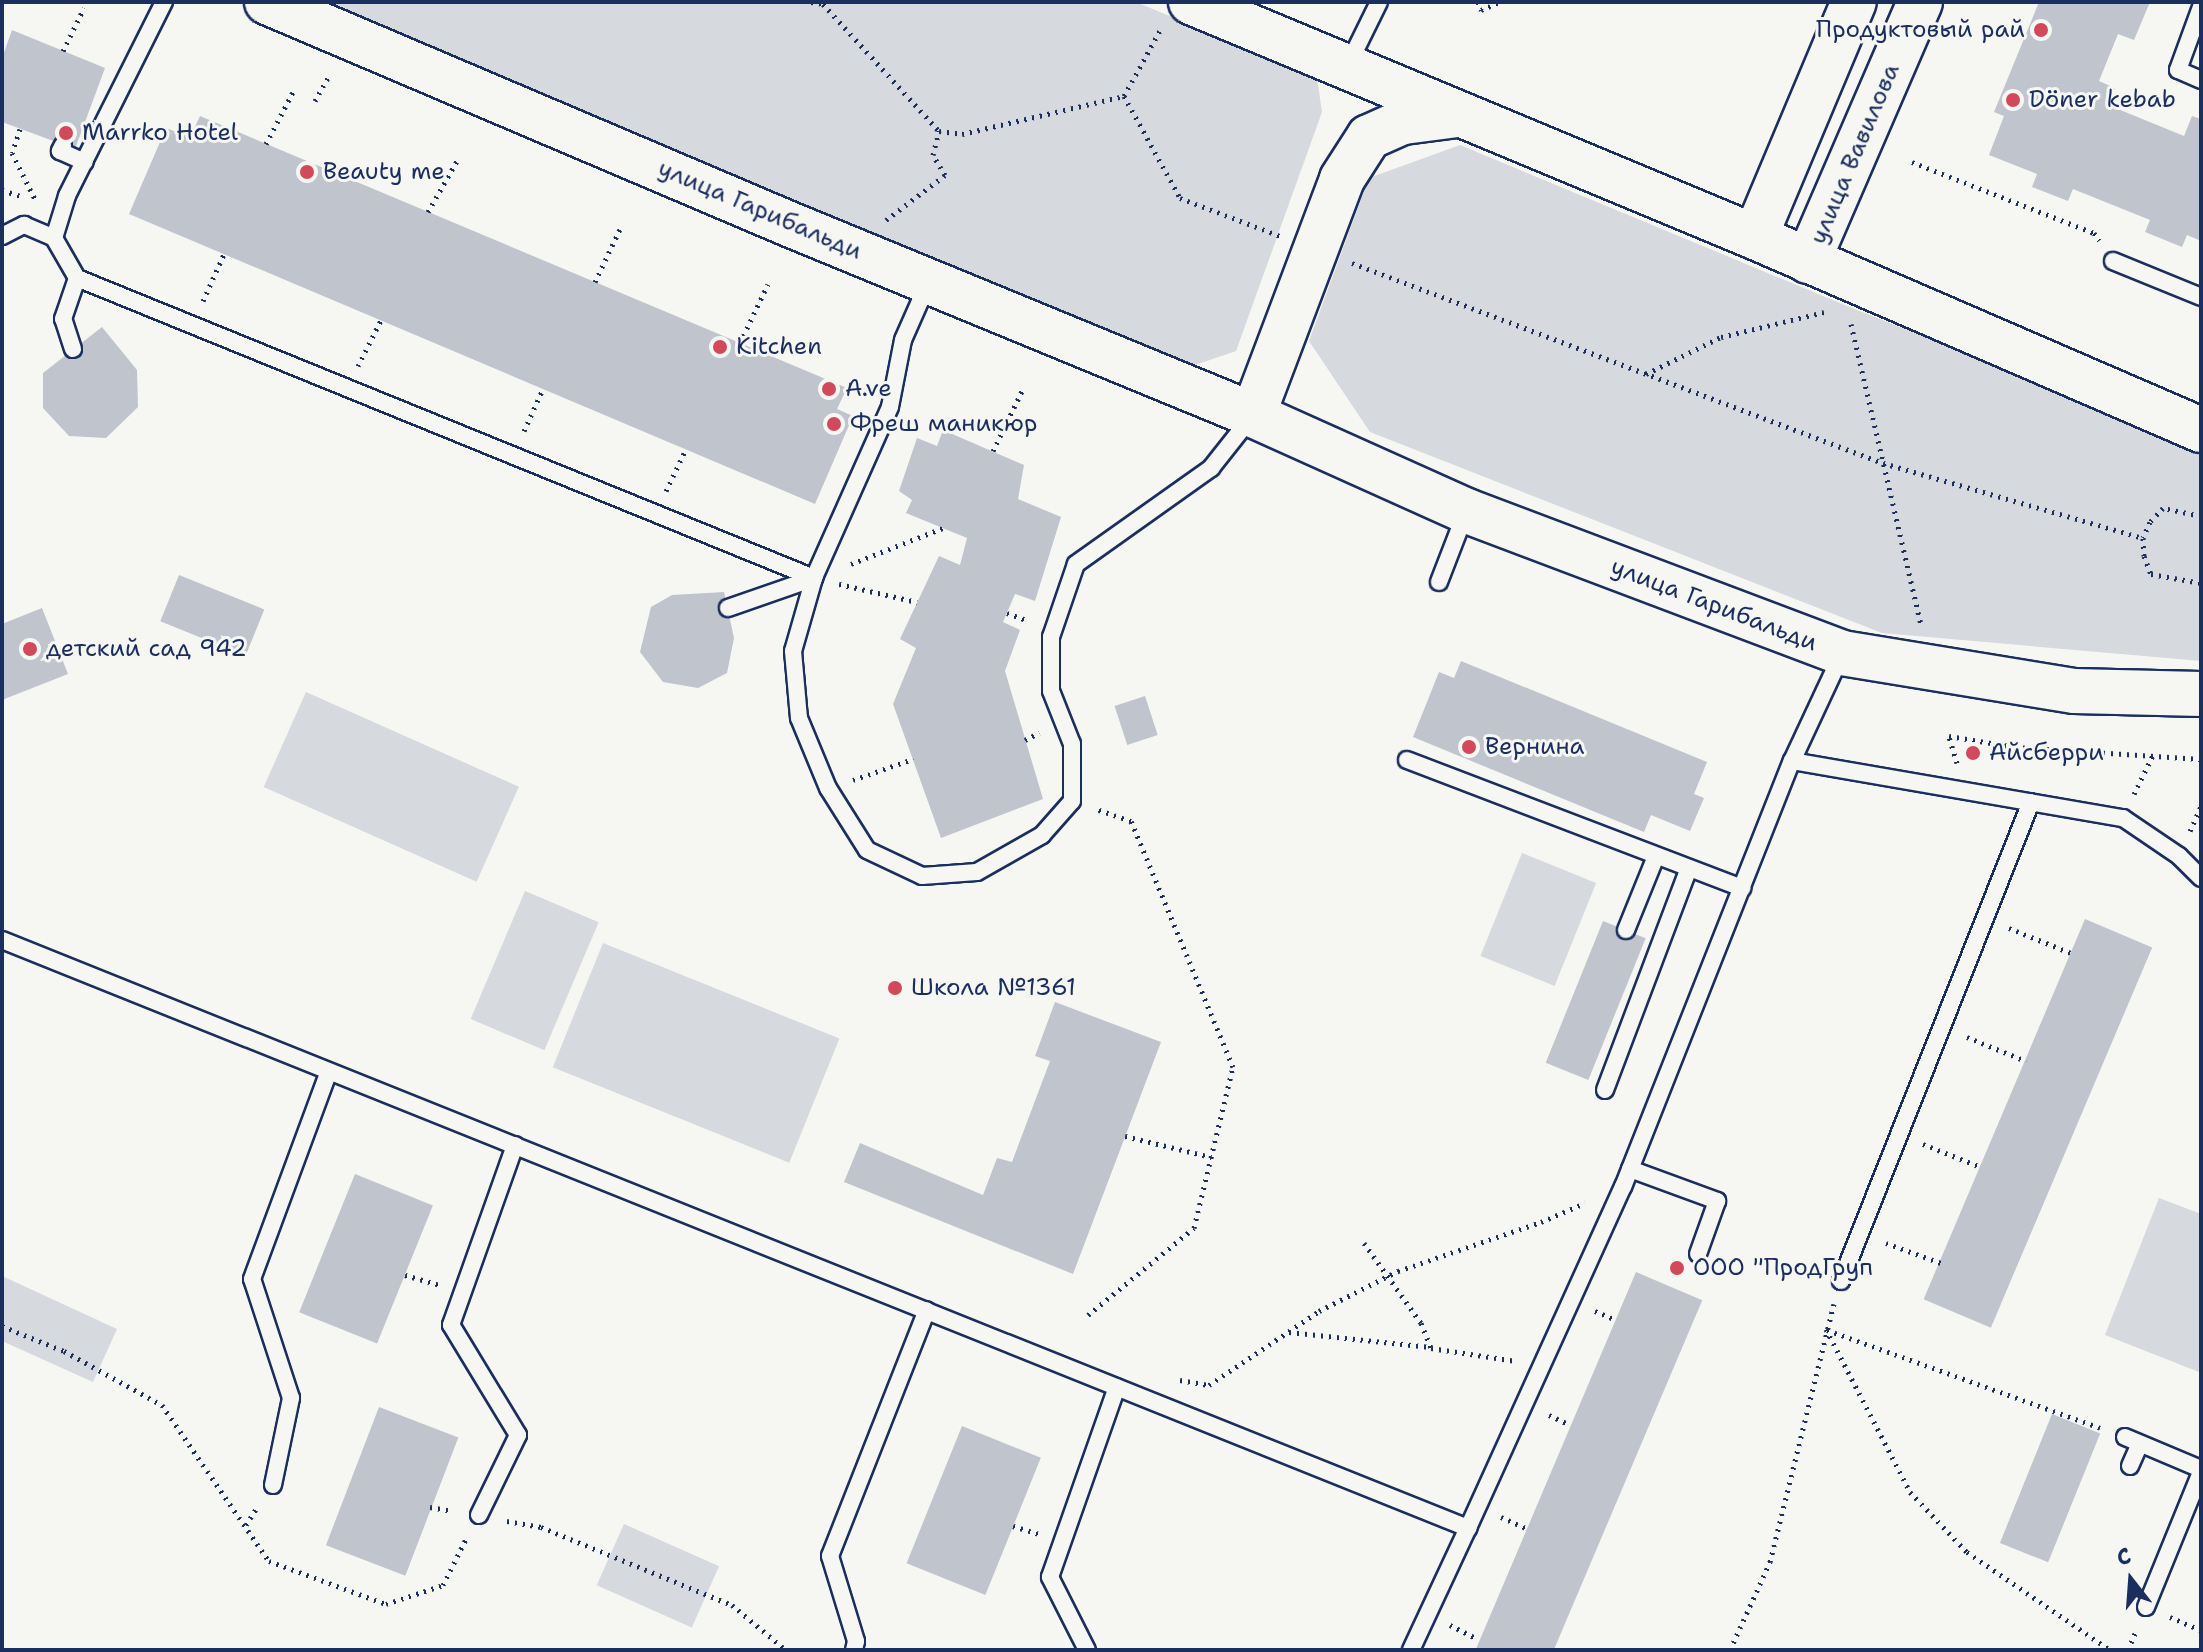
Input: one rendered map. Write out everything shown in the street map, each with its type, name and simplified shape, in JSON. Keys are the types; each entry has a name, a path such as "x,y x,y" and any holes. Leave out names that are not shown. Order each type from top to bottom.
{"street":[{"name":"улица Гарибальди","path":"267,2 1253,415 1467,511 1842,653 2074,691 2201,694"},
{"path":"1755,237 1854,2"},
{"name":"улица Вавилова","path":"1808,261 1920,2"},
{"path":"1206,9 1755,237 2201,430"},
{"path":"1253,415 1342,179 1369,137 1403,122 1460,114"}],"lane":[{"path":"54,238 67,196 164,2"},
{"path":"1346,69 1379,2"},
{"path":"2201,7 2178,70 2201,80"},
{"path":"63,145 60,151 85,162"},
{"path":"2,236 24,225 54,238 77,278 814,578"},
{"path":"2113,261 2201,297"},
{"path":"73,349 63,319 77,278"},
{"path":"930,280 903,340 890,407 814,578 793,651 799,718 828,788 867,850 922,876 977,872 1042,835 1072,801 1072,744 1051,691 1051,637 1076,564 1211,468 1253,415"},
{"path":"1439,582 1467,511"},
{"path":"728,608 814,578"},
{"path":"1411,1650 1623,1187 1792,761 1842,653"},
{"path":"1407,760 1742,888"},
{"path":"1792,761 2123,818 2179,856 2201,878"},
{"path":"1841,1281 2031,802"},
{"path":"1626,930 1656,856"},
{"path":"1605,1090 1689,868"},
{"path":"2,940 1468,1528"},
{"path":"273,1485 291,1398 252,1279 328,1073"},
{"path":"479,1515 518,1435 451,1325 515,1145"},
{"path":"1630,1169 1717,1201 1698,1254"},
{"path":"854,1650 856,1641 830,1556 927,1310"},
{"path":"1087,1650 1050,1577 1117,1387"},
{"path":"2130,1466 2133,1440 2201,1471 2146,1607"}],"path":[{"path":"811,2 823,4 939,131 962,134 1124,96 1206,9"},
{"path":"1478,2 1481,10 1500,2"},
{"path":"63,51 84,8"},
{"path":"266,144 293,92"},
{"path":"1124,96 1180,198 1292,241"},
{"path":"20,129 12,153 54,238"},
{"path":"884,222 945,175 933,155 939,131"},
{"path":"428,212 458,159"},
{"path":"1912,162 2094,233 2113,261"},
{"path":"595,282 622,225"},
{"path":"192,325 224,254"},
{"path":"1350,263 1883,463 2143,538"},
{"path":"740,343 768,284"},
{"path":"1646,374 1721,337 1833,310"},
{"path":"347,388 381,320"},
{"path":"1850,321 1924,639"},
{"path":"513,456 543,389"},
{"path":"993,451 1023,389"},
{"path":"655,514 686,449"},
{"path":"2201,516 2163,508 2150,522 2143,538 2144,556 2151,574 2201,583"},
{"path":"814,578 943,528"},
{"path":"814,578 917,602"},
{"path":"1949,736 2015,747 2201,759"},
{"path":"2123,818 2153,755"},
{"path":"828,788 913,759"},
{"path":"1072,801 1131,821 1233,1067 1194,1228 1088,1315"},
{"path":"1984,919 2071,953"},
{"path":"1942,1027 2026,1061"},
{"path":"1899,1135 1981,1167"},
{"path":"1125,1136 1211,1157"},
{"path":"1117,1387 1139,1373 1209,1385 1319,1311 1388,1276 1541,1222 1623,1187"},
{"path":"1860,1233 1941,1263"},
{"path":"1364,1243 1421,1323 1431,1348"},
{"path":"1730,1650 1770,1562 1826,1329 1841,1281"},
{"path":"2,1326 64,1351 162,1405 269,1561 386,1604 443,1585 479,1515 541,1527 732,1605 786,1650"},
{"path":"1826,1329 2133,1440"},
{"path":"1826,1329 1910,1492 1967,1552 2110,1650"},
{"path":"1289,1331 1542,1365"}],"shaded area":[{"path":"322,2 1136,2 1317,78 1322,112 1236,351 1192,366"},
{"path":"1460,145 1847,306 2201,446 2201,661 1882,633 1370,432 1309,341 1369,178"},
{"path":"306,692 519,787 477,882 264,787"},
{"path":"1522,853 1596,883 1555,986 1480,956"},
{"path":"525,891 599,922 544,1050 471,1019"},
{"path":"603,943 839,1039 789,1163 553,1067"},
{"path":"2159,1198 2201,1214 2199,1372 2105,1335"},
{"path":"2,1276 117,1329 93,1382 2,1341"},
{"path":"624,1524 719,1566 692,1628 597,1585"}],"building":[{"path":"2039,2 2150,2 2134,40 2118,34 2099,81 2115,88 2108,105 2184,136 2192,116 2201,119 2201,241 2187,235 2182,247 2145,232 2150,220 2073,189 2068,201 2032,187 2037,174 1989,155 2004,116 1994,112"},
{"path":"12,30 105,68 75,149 2,122 2,58"},
{"path":"200,116 847,388 837,409 853,416 815,504 129,214 166,128 190,137"},
{"path":"102,327 137,370 138,407 106,438 69,436 43,408 43,373"},
{"path":"943,430 1024,465 1018,499 1061,517 1035,601 1015,594 1003,622 1020,630 1005,671 1043,799 941,838 893,704 916,648 900,639 939,556 960,565 967,538 906,513 912,500 899,491 917,438 937,446"},
{"path":"179,575 264,609 246,656 160,621"},
{"path":"724,592 734,638 727,673 698,688 663,682 640,652 651,607 672,595"},
{"name":"детский сад 942","path":"42,608 68,674 2,700 2,624"},
{"path":"1461,661 1707,762 1694,794 1704,798 1690,831 1651,815 1644,832 1413,737 1439,672 1454,678"},
{"path":"1145,696 1158,735 1127,745 1115,706"},
{"path":"2085,919 2152,948 1991,1328 1924,1299"},
{"path":"1603,921 1646,938 1588,1080 1546,1063"},
{"path":"1055,1002 1161,1042 1073,1274 844,1182 860,1143 983,1195 997,1158 1012,1162 1050,1061 1035,1056"},
{"path":"355,1174 433,1205 377,1344 299,1312"},
{"path":"1636,1272 1702,1300 1554,1650 1476,1650"},
{"path":"379,1407 458,1437 405,1576 326,1545"},
{"path":"2052,1414 2100,1433 2048,1562 2000,1543"},
{"path":"962,1426 1041,1458 985,1595 907,1563"}],"place":[{"name":"Продуктовый рай","path":"2041,30"},
{"name":"Döner kebab","path":"2013,100"},
{"name":"Marrko Hotel","path":"66,133"},
{"name":"Beauty me","path":"307,172"},
{"name":"Kitchen","path":"720,347"},
{"name":"A.ve","path":"829,389"},
{"name":"Фреш маникюр","path":"834,424"},
{"name":"детский сад 942","path":"30,649"},
{"name":"Вернина","path":"1469,747"},
{"name":"Айсберри","path":"1973,753"},
{"name":"Школа №1361","path":"895,988"},
{"name":"ООО \"ПродГруп","path":"1677,1268"}]}
